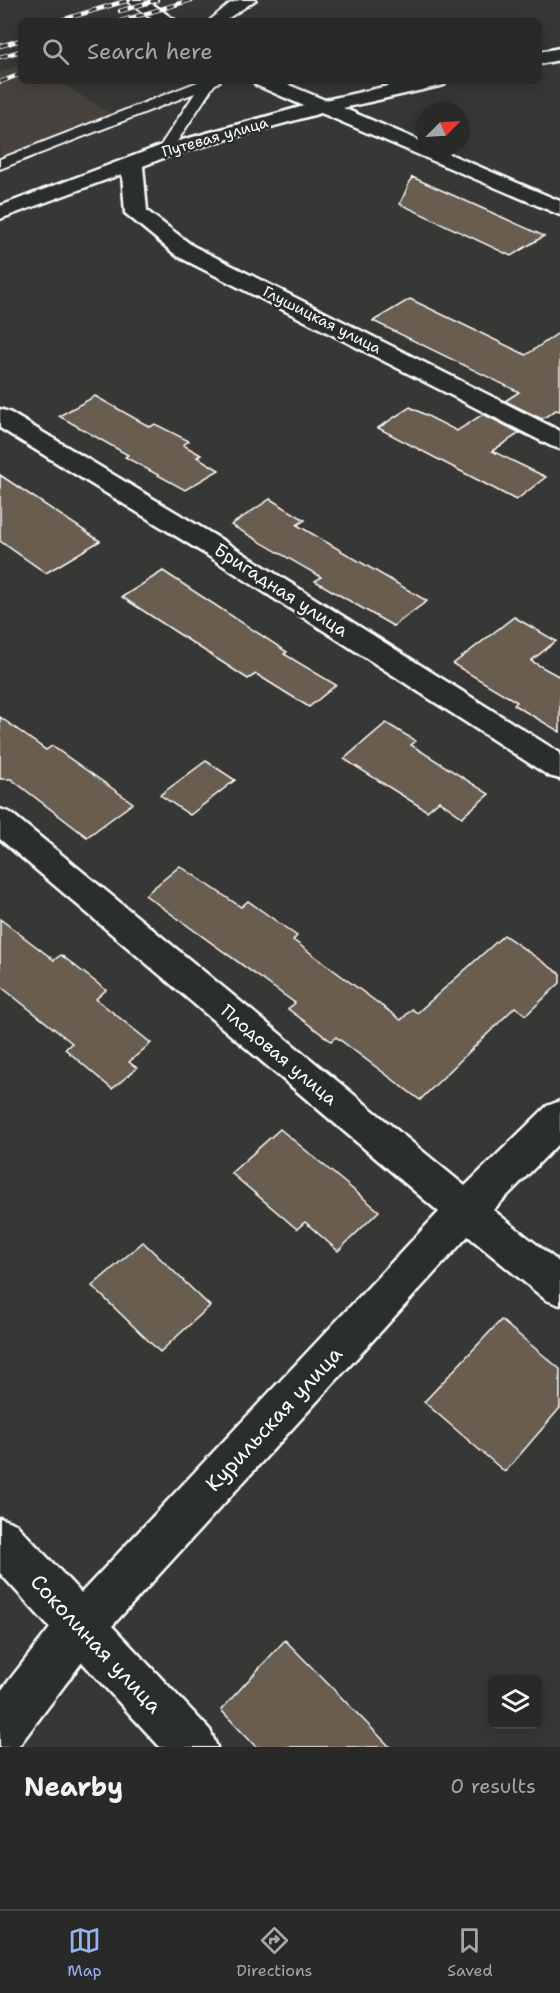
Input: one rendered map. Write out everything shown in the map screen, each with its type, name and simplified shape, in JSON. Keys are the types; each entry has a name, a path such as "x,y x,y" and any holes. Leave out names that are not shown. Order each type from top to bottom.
{"street":[{"path":"135,0 162,18"},
{"path":"542,57 560,54"},
{"path":"270,84 560,209"},
{"name":"Путевая улица","path":"0,213 164,151 322,107 423,84"},
{"name":"Глушицкая улица","path":"132,163 136,213 186,251 560,441"},
{"name":"Бригадная улица","path":"0,417 222,553 560,768"},
{"name":"Плодовая улица","path":"0,821 560,1287"},
{"name":"Курильская улица","path":"0,1731 80,1627 466,1211 560,1117"},
{"name":"Соколиная улица","path":"0,1540 193,1747"}],"lane":[{"path":"220,18 234,7 250,0"},
{"path":"0,164 206,84"},
{"path":"164,151 210,84"}],"shaded area":[{"path":"18,65 18,84 64,84 122,121 0,172 0,72"}],"building":[{"path":"412,177 544,236 511,256 400,204"},
{"path":"410,299 526,355 560,332 560,411 556,410 542,419 505,401 519,392 373,321"},
{"path":"95,396 150,427 155,424 189,441 183,445 201,455 197,457 219,470 185,490 125,457 128,455 59,416"},
{"path":"410,407 457,431 483,414 520,433 492,451 546,477 516,500 378,428"},
{"path":"0,475 100,541 46,573 0,541"},
{"path":"270,499 305,520 297,525 427,601 393,626 315,581 321,577 231,525"},
{"path":"163,571 287,652 284,654 336,685 309,707 256,674 248,679 122,597"},
{"path":"514,617 556,641 531,661 560,677 560,732 514,705 517,702 453,664"},
{"path":"0,717 46,750 52,746 133,803 87,837 11,779 0,779"},
{"path":"386,723 416,741 411,745 489,794 462,817 439,801 427,811 344,759"},
{"path":"206,761 235,780 190,815 160,795"},
{"path":"180,866 241,907 248,901 297,936 293,940 401,1020 412,1009 417,1013 504,935 560,974 560,983 526,1015 515,1007 420,1100 336,1037 331,1041 288,1009 295,1003 145,895"},
{"path":"0,919 54,960 61,955 106,990 96,999 151,1043 129,1062 137,1068 112,1089 65,1049 72,1043 0,986"},
{"path":"280,1129 379,1211 338,1251 305,1222 297,1229 231,1173"},
{"path":"143,1242 210,1306 160,1352 92,1286"},
{"path":"501,1320 560,1369 560,1408 505,1472 424,1402"},
{"path":"285,1640 390,1747 256,1747 221,1710"}],"railway":[{"path":"68,18 129,0"},
{"path":"120,11 157,0"},
{"path":"131,18 191,0"},
{"path":"0,46 18,41"},
{"path":"0,57 18,52"},
{"path":"0,82 18,75"}]}
